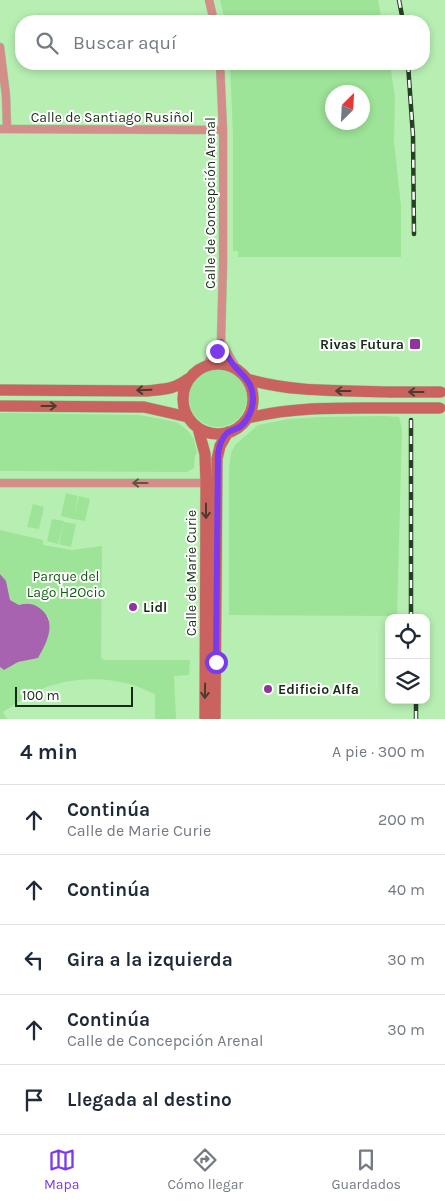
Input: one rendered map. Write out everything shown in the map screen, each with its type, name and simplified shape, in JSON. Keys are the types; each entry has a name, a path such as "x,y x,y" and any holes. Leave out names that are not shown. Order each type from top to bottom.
{"main road":[{"path":"223,364 237,369 247,379 251,388 252,408 248,418 241,426 228,432 214,434 198,428 184,411 183,396 185,386 190,378 196,371 206,366 223,364"},
{"path":"0,390 154,390 178,386 190,378"},
{"path":"247,379 296,389 443,392"},
{"path":"0,406 144,407 188,418"},
{"path":"248,418 284,410 316,408 443,408"},
{"name":"Calle de Marie Curie","path":"198,428 205,454 206,483 205,719"},
{"name":"Calle de Marie Curie","path":"215,719 217,459 220,446 228,432"}],"street":[{"path":"209,0 213,15"},
{"path":"0,47 6,96 4,129"},
{"name":"Calle de Concepción Arenal","path":"206,366 221,342 224,263 223,130 220,70"},
{"name":"Calle de Santiago Rusiñol","path":"4,129 223,130"},
{"path":"221,342 237,369"},
{"path":"0,483 206,483"}],"green space":[{"path":"220,0 378,0 381,15 224,15"},
{"path":"230,70 391,70 395,97 394,141 401,206 401,257 238,257 238,251 233,251 233,135"},
{"path":"212,369 224,369 239,377 247,392 247,404 239,419 224,427 212,427 197,419 189,404 189,392 197,377"},
{"path":"0,413 139,415 178,423 194,439 197,453 195,455 194,468 187,472 0,471"},
{"path":"399,417 402,429 397,614 385,614 385,616 229,615 229,467 231,453 235,445 258,425 289,419"},
{"path":"66,493 78,496 73,519 61,516"},
{"path":"79,496 90,499 85,521 73,519"},
{"path":"33,504 44,507 39,529 27,527"},
{"path":"52,519 64,521 58,544 47,541"},
{"path":"64,522 76,524 71,547 59,544"},
{"name":"Parque del Lago H2Ocio","path":"0,530 43,540 43,545 72,550 102,546 101,658 104,660 190,660 189,675 174,676 176,719 155,719 155,694 118,681 94,679 70,681 46,687 3,712 7,719 0,719 0,667 4,670 18,662 38,658 45,643 49,622 48,616 26,603 19,605 10,600 6,581 0,574"}],"shaded area":[{"path":"0,574 6,581 10,600 19,605 29,604 38,607 48,618 49,624 48,638 38,658 18,662 4,670 0,667"}],"railway":[{"path":"399,0 402,15"},
{"path":"408,70 413,136 414,234"},
{"path":"411,420 411,614"},
{"path":"416,704 416,719"}],"place":[{"name":"Rivas Futura","path":"415,344"},
{"name":"Lidl","path":"133,607"},
{"name":"Edificio Alfa","path":"268,689"}],"route":[{"path":"216,662 218,454 228,432 241,426 248,418 253,398 247,379 237,369 221,342 217,351"}]}
